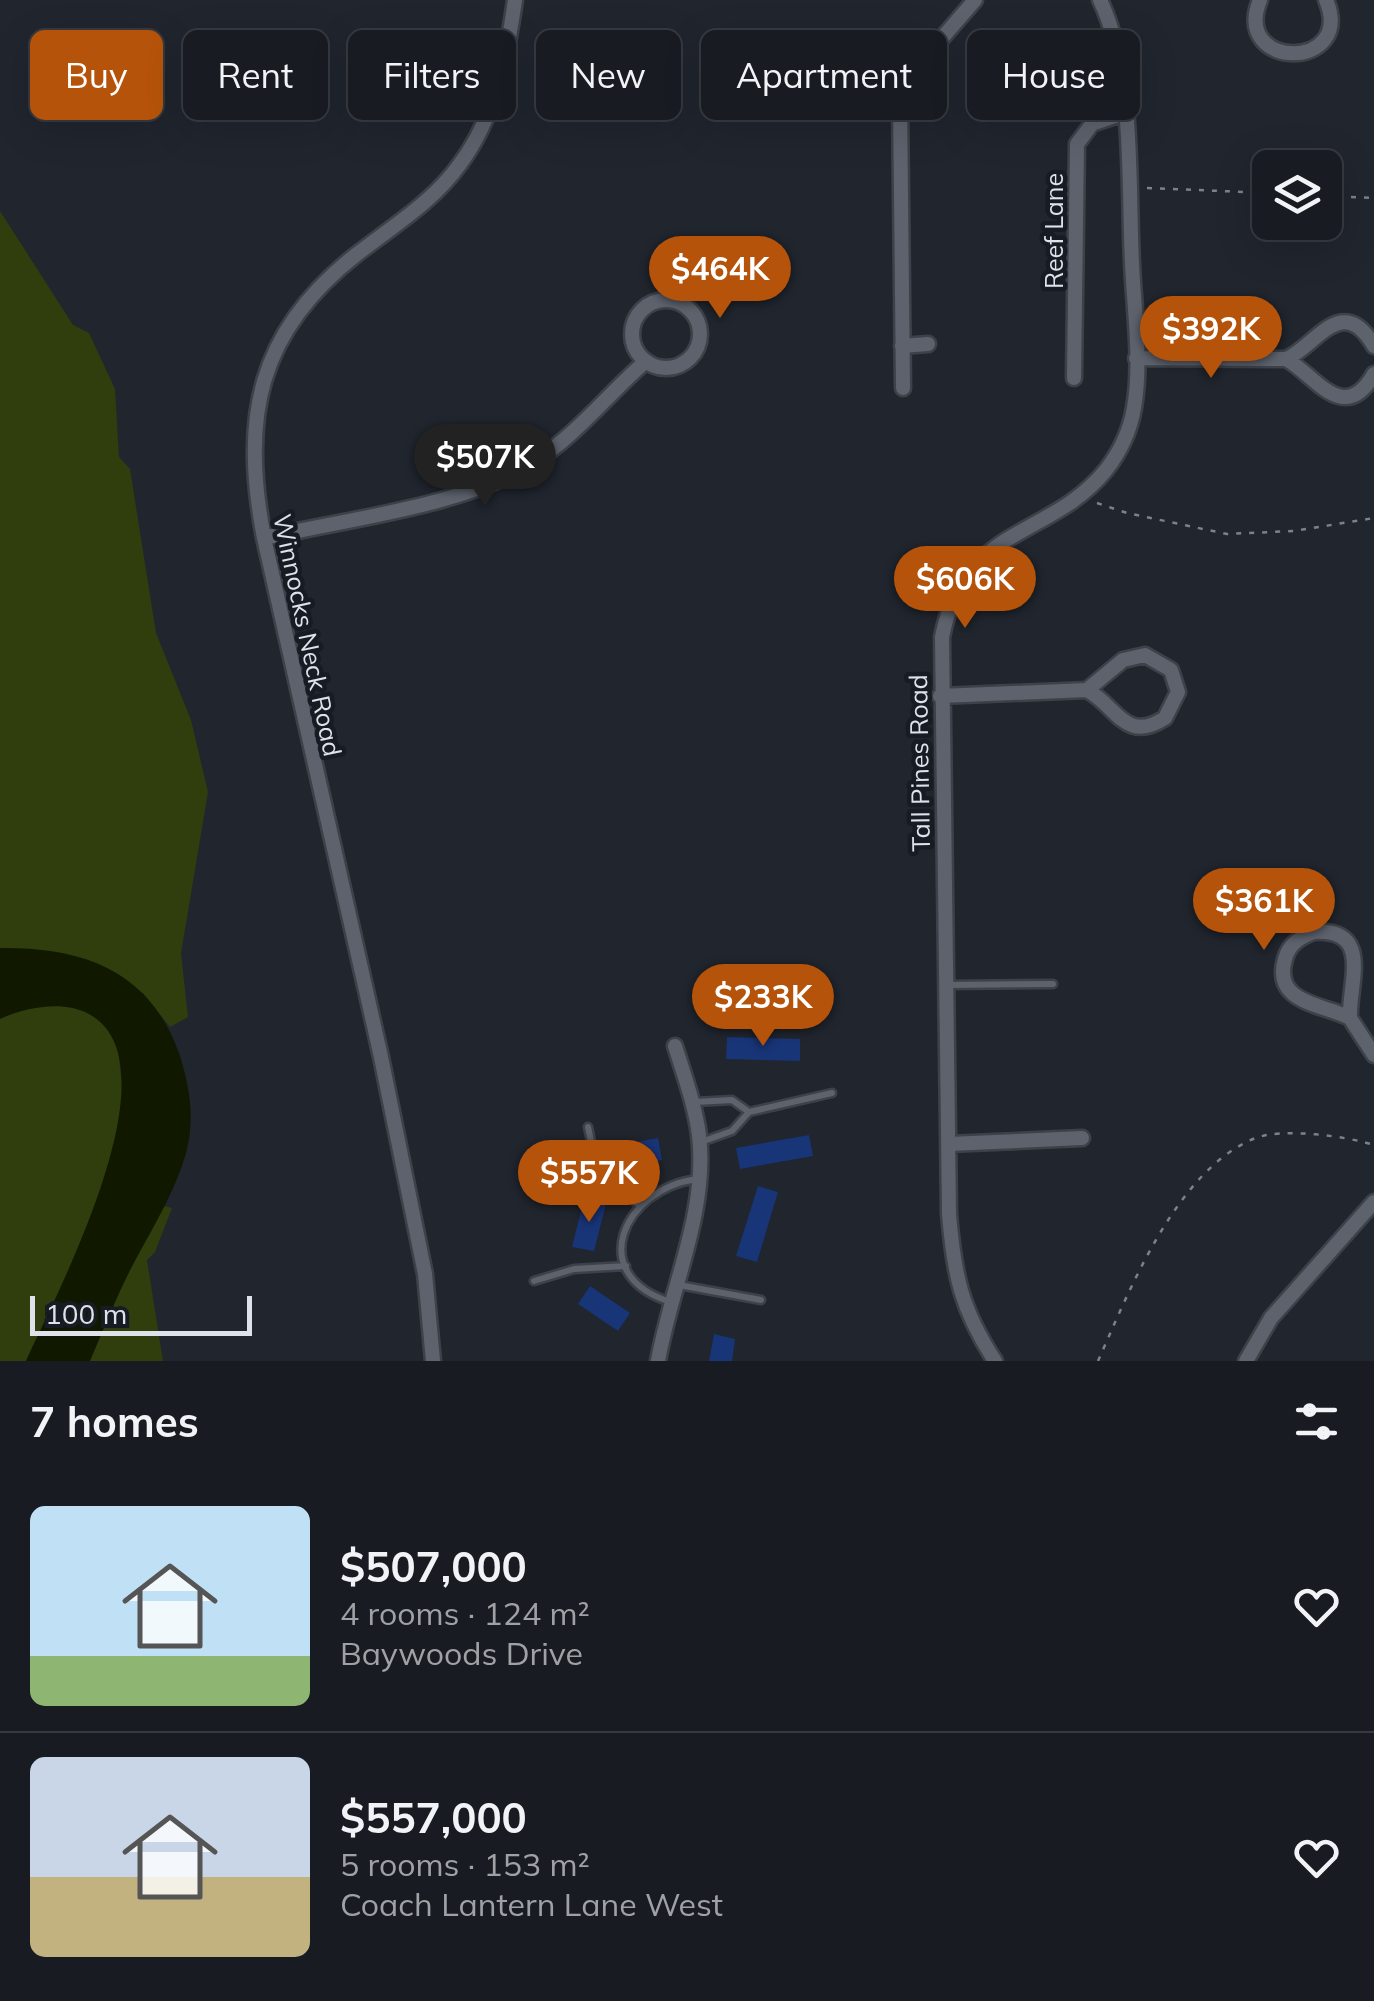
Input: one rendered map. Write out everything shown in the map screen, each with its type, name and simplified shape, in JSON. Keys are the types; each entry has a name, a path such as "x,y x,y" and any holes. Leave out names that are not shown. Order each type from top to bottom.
{"street":[{"name":"Winnocks Neck Road","path":"433,1361 425,1274 402,1159 264,538 254,473 254,427 261,384 295,315 324,282 422,205 461,163 477,138 494,98 516,0"},
{"path":"903,388 900,98 918,66 975,0"},
{"name":"Tall Pines Road","path":"1100,0 1110,30"},
{"path":"1260,0 1256,14 1260,36 1270,47 1291,55 1312,50 1328,33 1326,0"},
{"name":"Reef Lane","path":"1074,378 1077,144 1092,124 1104,120"},
{"name":"Tall Pines Road","path":"996,1361 970,1319 957,1285 949,1214 940,696 945,620 976,564 1013,533 1084,492 1110,463 1126,434 1135,396 1136,358 1124,120"},
{"path":"662,301 688,309 699,329 692,356 673,367 646,361 633,342 638,315 662,301"},
{"path":"1136,358 1286,360 1324,328 1337,324 1357,328 1374,346"},
{"path":"1075,340 1093,340"},
{"path":"902,346 928,344"},
{"path":"1286,360 1316,386 1334,395 1360,390 1374,374"},
{"path":"264,538 424,502 503,479 558,445 646,361"},
{"path":"940,696 1087,690 1122,660 1140,655 1157,658 1167,665 1178,692 1166,718 1138,727 1121,721 1087,690"},
{"path":"1350,1018 1359,972 1352,948 1332,933 1302,936 1284,961 1290,990 1304,1003 1350,1018 1374,1056"},
{"path":"658,1361 698,1179 699,1142 676,1046"},
{"path":"950,1144 1082,1138"},
{"path":"1246,1361 1271,1318 1374,1202"}],"lane":[{"path":"945,985 1053,984"},
{"path":"699,1142 732,1130 750,1112 832,1093"},
{"path":"692,1103 732,1100 750,1112"},
{"path":"588,1127 597,1169 640,1206"},
{"path":"671,1302 638,1286 626,1266 625,1228 640,1206 668,1187 698,1179"},
{"path":"534,1281 574,1269 626,1266"},
{"path":"676,1285 762,1300"}],"path":[{"path":"1128,187 1252,193"},
{"path":"1342,197 1374,198"},
{"path":"1084,492 1100,505 1127,513 1228,534 1294,531 1374,518"},
{"path":"1098,1361 1136,1273 1168,1219 1212,1168 1240,1146 1271,1134 1374,1145"}],"green space":[{"path":"0,211 73,325 89,333 115,389 119,457 130,469 156,633 191,720 208,792 181,953 188,1017 170,1027 143,993 0,955"},
{"path":"65,1000 116,1028 125,1116 104,1191 172,1208 155,1252 147,1260 163,1361 0,1361 0,1014"}],"shaded area":[{"path":"0,948 59,952 86,959 132,984 167,1027 186,1080 190,1128 182,1166 90,1361 26,1361 83,1236 117,1129 122,1080 114,1041 89,1014 68,1007 33,1008 0,1019"}],"building":[{"path":"727,1037 800,1039 800,1061 726,1059"},
{"path":"809,1135 813,1156 740,1169 736,1148"},
{"path":"658,1138 662,1160 613,1168 610,1147"},
{"path":"758,1186 778,1192 757,1262 736,1256"},
{"path":"584,1199 606,1204 594,1251 572,1247"},
{"path":"590,1286 630,1313 618,1331 578,1304"},
{"path":"714,1334 735,1339 732,1361 709,1361"}]}
